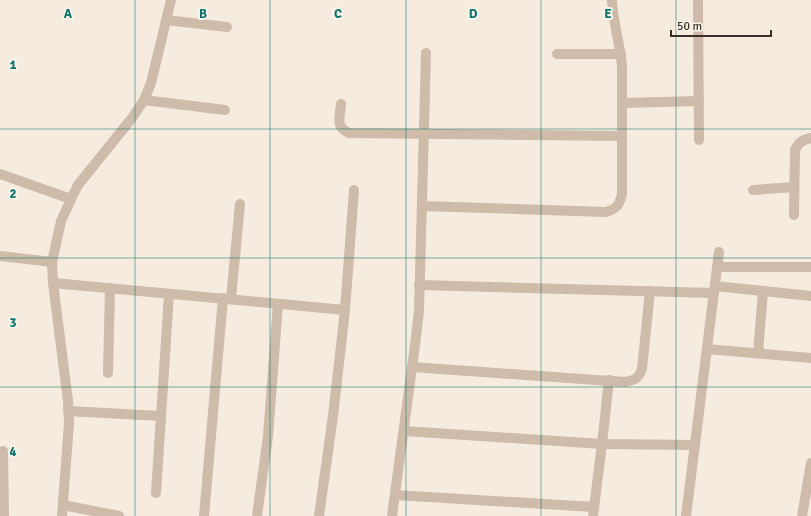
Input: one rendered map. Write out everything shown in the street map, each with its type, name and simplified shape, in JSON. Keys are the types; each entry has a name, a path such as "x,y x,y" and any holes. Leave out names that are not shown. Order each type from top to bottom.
{"street":[{"path":"62,516 69,423 53,283 52,262 61,221 78,185 132,118 144,100 151,83 171,0"},
{"path":"422,206 606,212 615,209 620,203 622,194 622,66 612,0"},
{"path":"698,0 699,140"},
{"path":"166,20 227,27"},
{"path":"392,516 419,311 426,53"},
{"path":"557,54 621,54"},
{"path":"144,100 225,110"},
{"path":"622,102 699,101"},
{"path":"341,104 339,122 340,127 349,133 622,136"},
{"path":"794,215 795,150 798,143 804,139 811,138"},
{"path":"0,174 71,199"},
{"path":"753,190 794,187"},
{"path":"319,516 333,416 354,190"},
{"path":"204,516 227,299 240,204"},
{"path":"686,516 719,252"},
{"path":"0,256 52,262"},
{"path":"717,267 811,267"},
{"path":"53,283 344,310"},
{"path":"419,285 650,291 714,289 763,291 811,296"},
{"path":"108,373 110,288"},
{"path":"412,367 625,382 634,380 639,376 642,369 650,291"},
{"path":"758,354 763,291"},
{"path":"156,493 169,294"},
{"path":"257,516 268,436 278,304"},
{"path":"707,349 811,358"},
{"path":"395,495 593,512 609,380"},
{"path":"68,411 161,416"},
{"path":"404,432 602,444 695,445"},
{"path":"3,451 4,516"},
{"path":"802,516 811,463"},
{"path":"63,505 119,516"}]}
